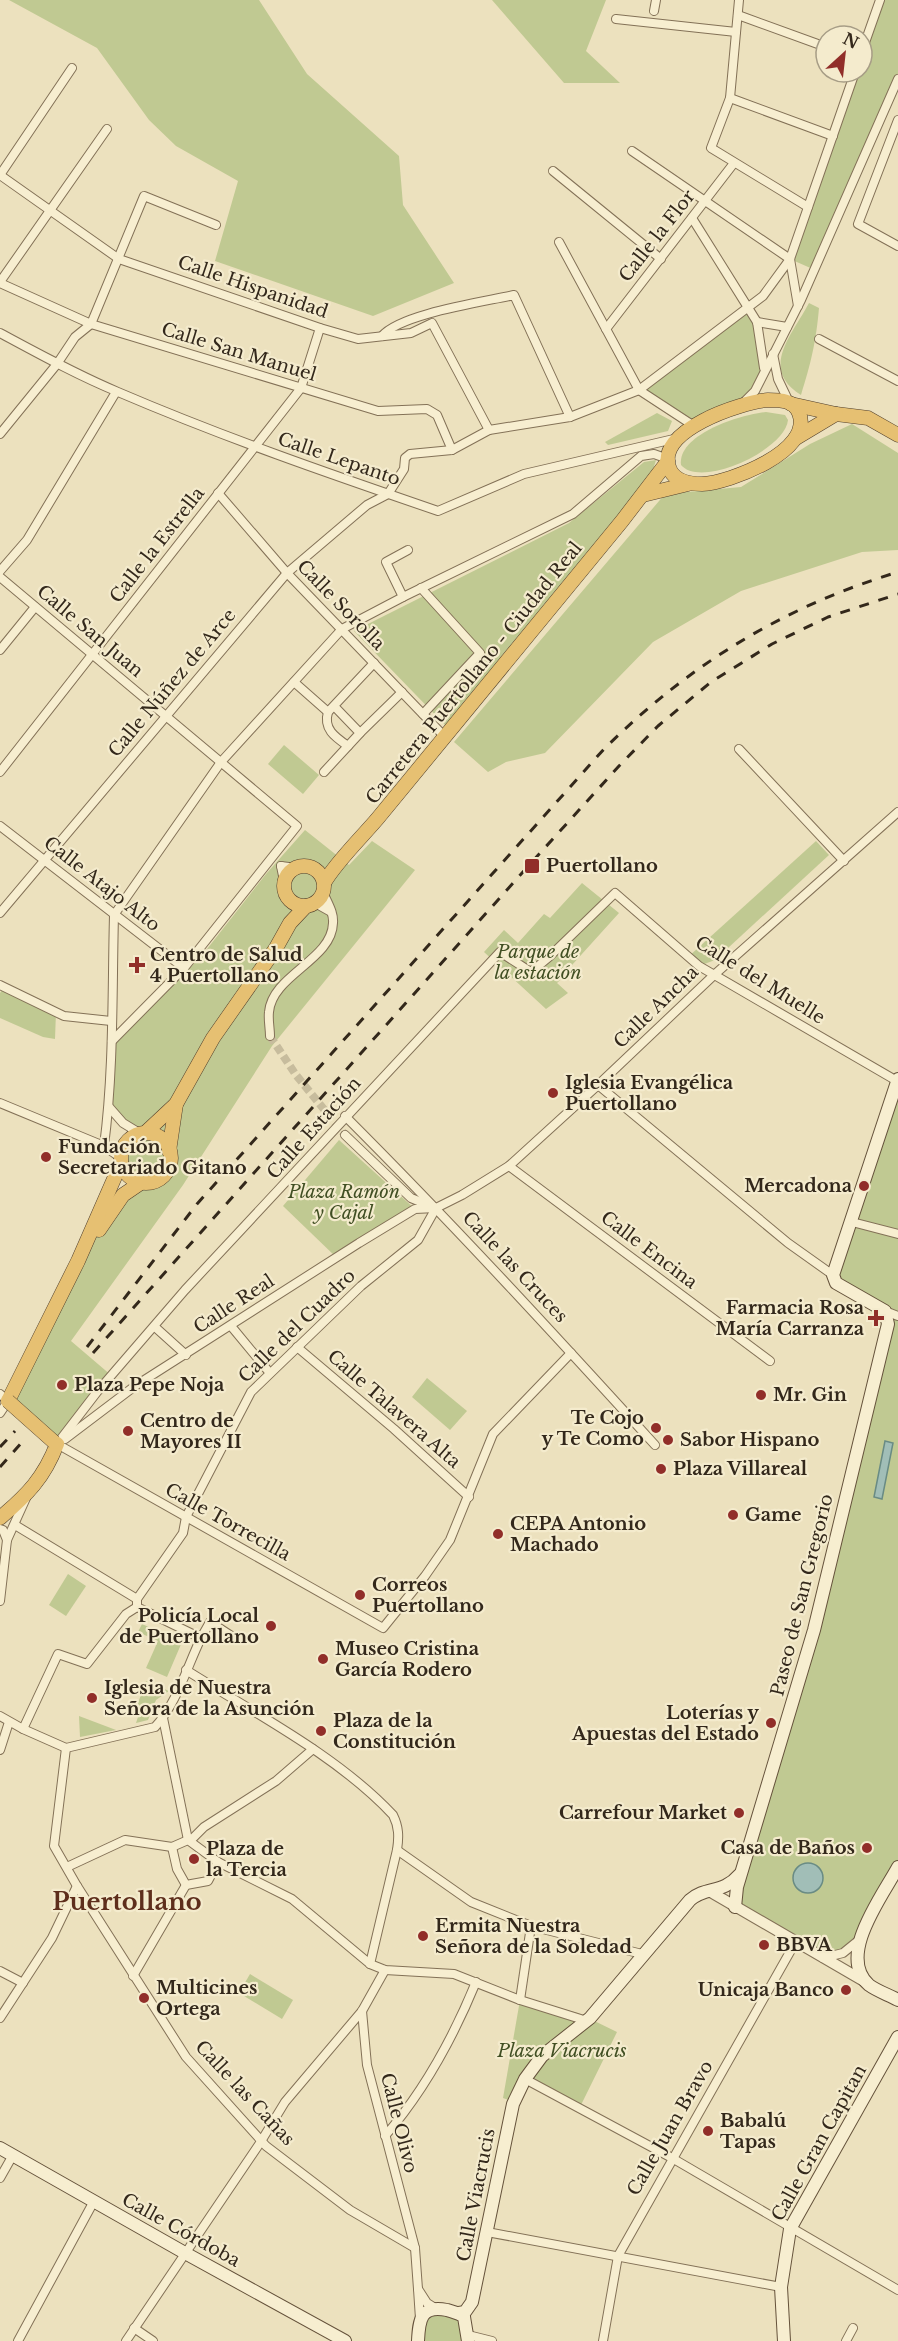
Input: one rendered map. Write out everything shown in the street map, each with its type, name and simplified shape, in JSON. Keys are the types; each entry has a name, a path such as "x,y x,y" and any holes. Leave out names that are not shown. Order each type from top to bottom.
{"highway":[{"path":"679,438 711,416 742,404 768,399 836,414 868,418 898,435"},
{"path":"790,403 798,409 802,419 801,429 795,439"},
{"path":"642,495 688,484 716,483 742,474 769,460 795,439 836,414"},
{"name":"Carretera Puertollano - Ciudad Real","path":"143,1134 176,1104 213,1038 276,948 290,923 320,891 341,862 642,495 668,460 672,447 679,438"},
{"path":"668,460 669,469 674,475 688,484"},
{"path":"287,898 296,905 320,891 315,870 309,867 296,868 284,881 290,923"},
{"name":"Carretera Puertollano - Ciudad Real","path":"169,1151 176,1104"},
{"path":"0,1518 27,1496 50,1461 56,1443 4,1398 78,1261 121,1161 126,1142 143,1134 160,1138 169,1151 170,1165 162,1177 149,1183 133,1179 125,1172 121,1161"},
{"path":"78,1261 123,1195 142,1182"}],"main road":[{"path":"833,1275 898,1080"},
{"name":"Paseo de San Gregorio","path":"735,1907 736,1892 814,1630 892,1317 836,1283 833,1275"},
{"path":"898,1867 859,1940 858,1963 869,1984 898,2000"},
{"path":"525,2079 542,2056 586,2021 690,1900 699,1893 723,1888 742,1872"},
{"name":"Calle Gran Capitan","path":"784,2341 781,2287 790,2229 898,2037"},
{"name":"Calle Viacrucis","path":"459,2313 471,2307 513,2104 525,2079"},
{"name":"Calle Córdoba","path":"0,2148 345,2341"},
{"path":"418,2341 420,2319 426,2311 435,2308 459,2313 464,2317 468,2338"}],"street":[{"path":"654,11 656,0"},
{"path":"739,0 730,98 711,148 808,207"},
{"path":"872,24 880,0"},
{"path":"738,15 814,43"},
{"path":"616,19 736,32"},
{"path":"0,175 72,68"},
{"path":"742,404 755,391 764,369 798,306 898,79"},
{"path":"388,494 404,469 405,458 410,454 452,450 489,430 570,417 639,390 763,296 790,259 851,84"},
{"path":"730,98 833,136"},
{"path":"898,120 858,224 898,246"},
{"path":"0,282 107,129"},
{"path":"632,151 790,259 798,306"},
{"name":"Calle la Flor","path":"606,329 734,163"},
{"path":"553,171 661,259"},
{"name":"Calle Hispanidad","path":"0,175 120,259 358,339 382,336 389,327 428,314 514,295 570,417"},
{"path":"0,434 57,364 75,337 91,324 120,259 144,196 216,225"},
{"path":"692,218 757,322 764,369"},
{"path":"560,243 639,390 694,426"},
{"name":"Calle San Manuel","path":"0,282 91,324 378,411 427,409 437,415 452,450"},
{"path":"382,336 411,333 432,322 489,430"},
{"path":"757,322 787,327"},
{"name":"Calle la Estrella","path":"0,772 301,388 320,328"},
{"name":"Calle Lepanto","path":"0,333 116,392 253,447 438,511 524,474 679,438"},
{"path":"819,339 898,381"},
{"path":"773,354 778,379 790,403"},
{"path":"0,571 27,540 116,392"},
{"path":"104,1146 109,1107 112,1041 114,915 221,762 342,629 573,514 641,456 654,454 668,460"},
{"name":"Calle Sorolla","path":"218,493 287,573 444,736"},
{"name":"Calle Núñez de Arce","path":"0,913 287,573 367,505 388,494"},
{"path":"403,597 382,564 408,550"},
{"name":"Calle San Juan","path":"0,577 297,826 271,858"},
{"path":"421,588 480,653 423,714"},
{"path":"0,650 35,607"},
{"path":"348,746 327,728 325,721 331,709 374,663"},
{"path":"294,682 360,733"},
{"path":"324,772 402,692"},
{"path":"739,749 844,861"},
{"name":"Calle Ancha","path":"436,1208 509,1166 714,975 898,812"},
{"name":"Calle Atajo Alto","path":"0,826 184,968"},
{"path":"112,1041 184,968 271,858 282,866 296,868"},
{"path":"282,866 284,881"},
{"path":"270,1036 268,1011 277,991 325,945 332,933 334,921 332,912 320,891"},
{"path":"320,891 332,912"},
{"name":"Calle del Muelle","path":"615,893 688,957 714,975 898,1080"},
{"name":"Calle Estación","path":"56,1443 185,1290 500,952 531,972 615,893"},
{"path":"0,985 64,1016 111,1021"},
{"path":"598,1085 788,1244 833,1275"},
{"path":"0,1103 104,1146 121,1161"},
{"path":"109,1107 123,1123 143,1134"},
{"name":"Calle las Cruces","path":"345,1116 436,1208 656,1445"},
{"path":"345,1135 411,1198 436,1208"},
{"name":"Calle Encina","path":"509,1166 770,1361"},
{"name":"Calle Real","path":"56,1443 135,1386 415,1209 436,1208"},
{"name":"Calle del Cuadro","path":"24,1729 58,1653 87,1664 137,1603 183,1533 186,1517 250,1392 361,1286 418,1240 436,1208"},
{"path":"852,1222 898,1234"},
{"path":"231,1326 269,1372"},
{"path":"155,1327 186,1355"},
{"name":"Calle Talavera Alta","path":"297,1347 394,1429 469,1497"},
{"path":"469,1497 494,1434 571,1353"},
{"path":"97,1392 102,1400 110,1405"},
{"path":"0,1413 4,1398"},
{"name":"Calle Torrecilla","path":"56,1443 383,1628 425,1576 450,1540 469,1497"},
{"path":"0,1601 7,1540 27,1496"},
{"path":"15,1525 137,1603 201,1638"},
{"path":"0,1529 3,1530 7,1540"},
{"path":"0,1716 66,1748 155,1727 163,1718 210,1622 230,1635"},
{"path":"186,1670 313,1749 393,1815 398,1824 397,1850 370,1964"},
{"path":"163,1718 189,1840 218,1862 292,1899 370,1964 385,1970 439,1971 454,1974 520,2000 586,2021"},
{"path":"0,1750 9,1722"},
{"name":"Calle las Cañas","path":"66,1748 54,1846 133,1976 186,2057 261,2140 350,2210 415,2248"},
{"path":"67,1867 125,1840 172,1848 189,1840 204,1827 276,1781 313,1749"},
{"path":"172,1848 177,1869 186,1885"},
{"path":"397,1850 471,1902 531,1926 642,1954"},
{"path":"133,1976 186,1885 208,1881 218,1862"},
{"path":"0,2018 52,1938 77,1886"},
{"path":"709,1891 869,1984"},
{"path":"520,2000 531,1926"},
{"path":"823,1958 843,1953 859,1940"},
{"name":"Calle Juan Bravo","path":"603,2341 618,2256 795,1943"},
{"path":"126,2341 285,2102 362,2011 385,1970"},
{"path":"0,1971 23,1983"},
{"path":"385,2136 422,2089 440,2059 476,1982"},
{"name":"Calle Olivo","path":"362,2011 367,2065 415,2248 420,2319"},
{"path":"525,2079 672,2158 898,2290"},
{"path":"0,2178 13,2155"},
{"path":"18,2341 94,2201"},
{"path":"487,2232 781,2287"},
{"path":"418,2289 428,2304 435,2308"},
{"path":"134,2328 153,2341"},
{"path":"846,2341 853,2328"},
{"path":"468,2338 492,2341"}],"green space":[{"path":"9,0 259,0 307,74 399,156 403,205 454,283 373,316 215,261 238,181 176,146 149,120 97,48"},
{"path":"492,0 606,0 586,51 620,83 564,83"},
{"path":"880,0 898,0 898,79 815,270 790,259 851,84 874,84 874,24 872,24"},
{"path":"809,303 819,308 813,352 801,395 789,385 782,374 781,363 788,339"},
{"path":"747,309 757,322 764,369 742,404 694,426 639,390"},
{"path":"766,412 785,415 788,420 783,432 758,454 741,463 706,472 691,471 681,465 683,454 689,444 700,435 728,421"},
{"path":"657,413 672,421 668,431 608,445 605,442"},
{"path":"852,424 898,453 898,550 862,552 741,591 653,642 545,753 506,762 488,772 454,742 665,494 741,487 810,444"},
{"path":"656,460 653,470 631,499 445,725 354,631 569,523 644,462"},
{"path":"284,745 319,775 303,794 268,764"},
{"path":"305,830 349,865 372,841 415,870 272,1046 183,1185 71,1341 112,1376 57,1444 8,1401 78,1261 123,1195 141,1182 130,1176 121,1159 121,1153 127,1142 140,1134 109,1107 112,1041 200,958 266,874"},
{"path":"816,841 829,855 715,960 699,966 688,957"},
{"name":"Parque de la estación","path":"582,883 619,913 557,983 568,993 546,1009 484,952 504,930 518,943 544,914 550,918"},
{"path":"4,987 56,1012 55,1039 43,1037 0,1018 0,993"},
{"path":"898,1079 898,1867 859,1940 831,1958 746,1913 735,1895 893,1317 836,1283"},
{"name":"Plaza Ramón y Cajal","path":"339,1140 415,1209 337,1258 283,1206"},
{"path":"427,1378 467,1411 450,1430 412,1397"},
{"path":"68,1574 86,1586 66,1616 49,1605"},
{"path":"142,1624 182,1642 167,1677 146,1668 158,1641 138,1632"},
{"path":"146,1681 169,1691 156,1700 148,1720 136,1723 140,1711 138,1703"},
{"path":"79,1716 116,1730 80,1737"},
{"path":"250,1974 293,2000 282,2019 239,1993"},
{"name":"Plaza Viacrucis","path":"528,1999 578,2013 617,2032 580,2107 526,2079 514,2102 503,2098 520,2000"},
{"path":"426,2311 459,2313 468,2341 418,2341"}],"water":[{"path":"885,1441 893,1443 882,1499 874,1497"},
{"path":"808,1863 819,1867 823,1878 819,1889 808,1893 797,1889 793,1878 797,1867"}],"tunnel":[{"path":"270,1036 296,1075 345,1135"}],"railway":[{"path":"87,1347 197,1204 604,749 670,690 740,642 816,602 898,572"},
{"path":"93,1353 531,863 658,726 711,682 772,644 828,617 898,594"},
{"path":"0,1447 15,1431"},
{"path":"0,1467 25,1439"}],"place":[{"name":"Puertollano","path":"532,866"},
{"name":"Centro de Salud 4 Puertollano","path":"137,965"},
{"name":"Iglesia Evangélica Puertollano","path":"553,1093"},
{"name":"Fundación Secretariado Gitano","path":"46,1157"},
{"name":"Mercadona","path":"864,1186"},
{"name":"Farmacia Rosa María Carranza","path":"876,1318"},
{"name":"Plaza Pepe Noja","path":"62,1385"},
{"name":"Mr. Gin","path":"761,1395"},
{"name":"Te Cojo y Te Como","path":"656,1428"},
{"name":"Centro de Mayores II","path":"128,1431"},
{"name":"Sabor Hispano","path":"668,1440"},
{"name":"Plaza Villareal","path":"661,1469"},
{"name":"Game","path":"733,1515"},
{"name":"CEPA Antonio Machado","path":"498,1534"},
{"name":"Correos Puertollano","path":"360,1595"},
{"name":"Policía Local de Puertollano","path":"271,1626"},
{"name":"Museo Cristina García Rodero","path":"323,1659"},
{"name":"Iglesia de Nuestra Señora de la Asunción","path":"92,1698"},
{"name":"Loterías y Apuestas del Estado","path":"771,1723"},
{"name":"Plaza de la Constitución","path":"321,1731"},
{"name":"Carrefour Market","path":"739,1813"},
{"name":"Casa de Baños","path":"867,1848"},
{"name":"Plaza de la Tercia","path":"194,1859"},
{"name":"Ermita Nuestra Señora de la Soledad","path":"423,1936"},
{"name":"BBVA","path":"764,1945"},
{"name":"Unicaja Banco","path":"846,1990"},
{"name":"Multicines Ortega","path":"144,1998"},
{"name":"Babalú Tapas","path":"708,2131"}],"district":[{"name":"Puertollano","path":"127,1901"}]}
